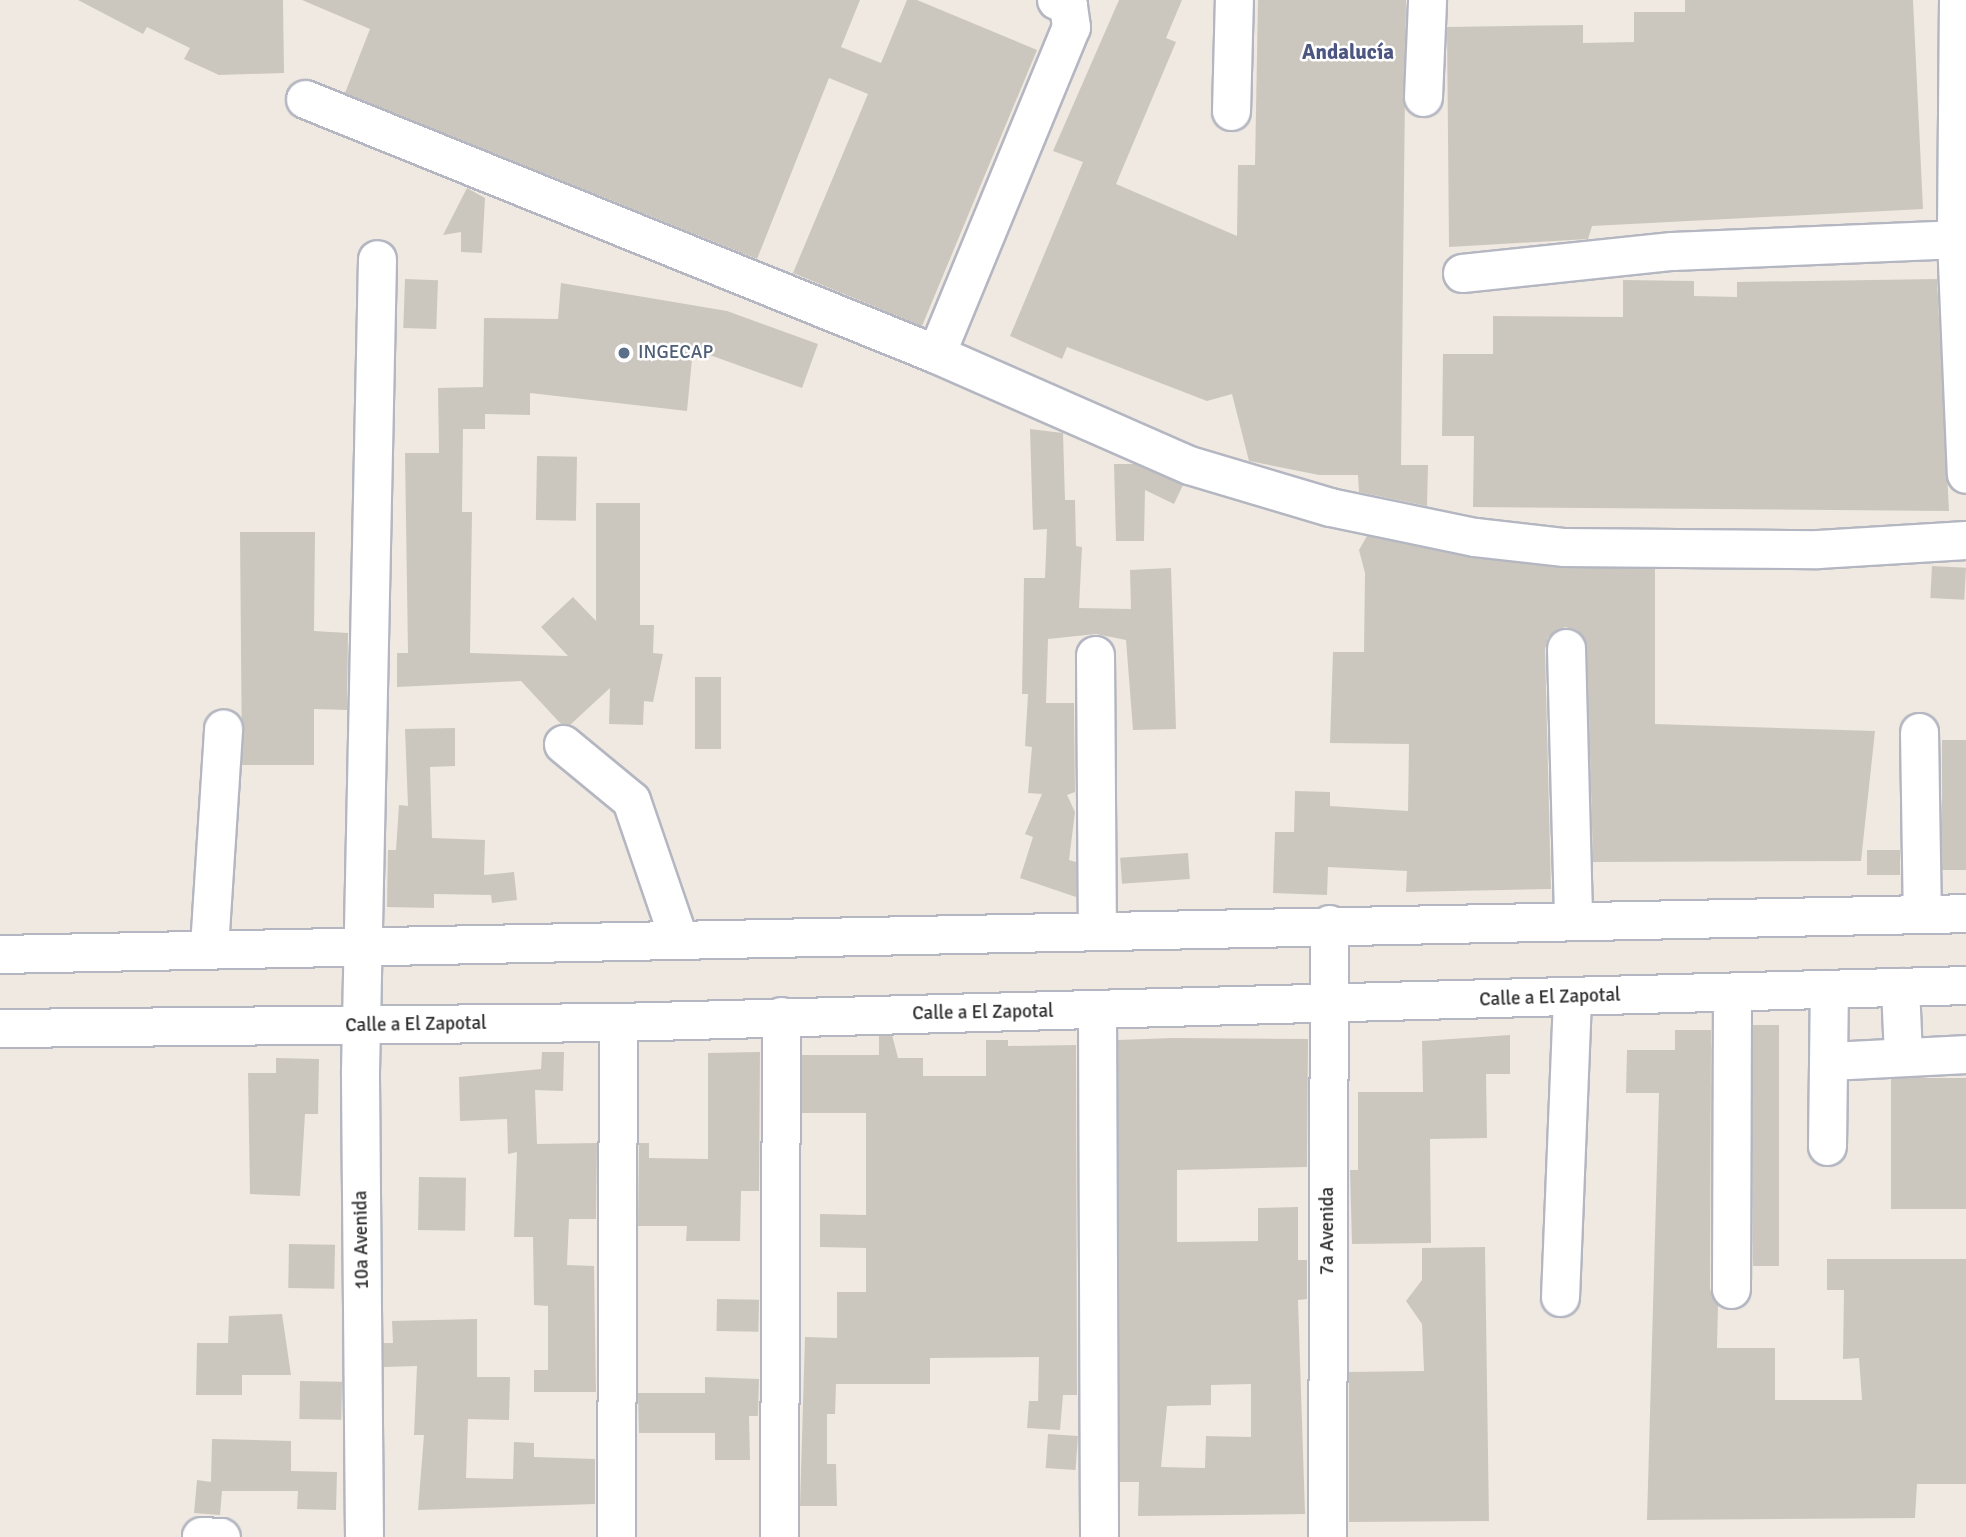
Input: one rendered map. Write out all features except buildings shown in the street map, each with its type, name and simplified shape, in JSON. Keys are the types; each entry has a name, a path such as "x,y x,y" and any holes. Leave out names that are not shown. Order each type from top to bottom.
{"street":[{"path":"936,354 1071,27 1068,5 1056,0"},
{"path":"1231,111 1234,0"},
{"path":"1423,97 1427,0"},
{"path":"1958,0 1956,239 1966,474"},
{"path":"305,99 936,354 1189,465 1330,507 1475,537 1656,550 1966,540"},
{"path":"1462,273 1672,251 1956,239"},
{"name":"10a Avenida","path":"364,1537 361,1026 377,260"},
{"path":"1566,648 1573,920"},
{"path":"1095,655 1097,929"},
{"path":"209,947 223,728"},
{"path":"1919,732 1922,913"},
{"path":"563,744 631,800 678,937"},
{"path":"0,954 363,942 1966,913"},
{"name":"7a Avenida","path":"1327,1537 1329,924"},
{"name":"Calle a El Zapotal","path":"0,1028 618,1022 781,1016 1097,1011 1966,985"},
{"path":"1900,987 1903,1056"},
{"path":"1827,1146 1829,989"},
{"path":"1731,1289 1732,992"},
{"path":"1560,1297 1572,997"},
{"path":"1097,1011 1098,1537"},
{"path":"779,1537 781,1016"},
{"path":"616,1537 618,1022"},
{"path":"1829,1061 1966,1054"},
{"path":"201,1536 221,1537"}],"place":[{"name":"INGECAP","path":"624,353"}],"district":[{"name":"Andalucía","path":"1348,52"}]}
